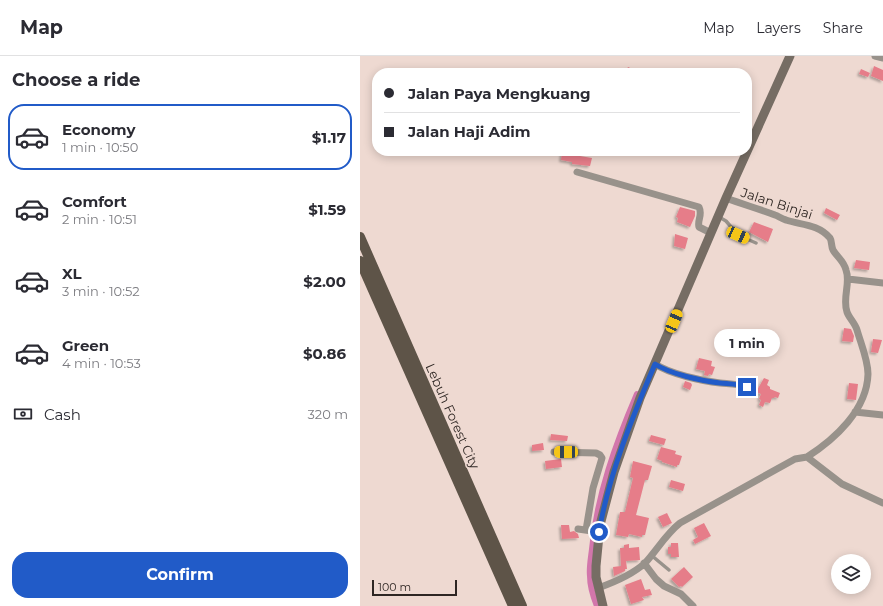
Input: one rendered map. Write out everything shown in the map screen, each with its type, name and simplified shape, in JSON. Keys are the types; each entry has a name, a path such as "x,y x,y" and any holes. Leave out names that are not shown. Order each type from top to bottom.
{"main road":[{"name":"Lebuh Forest City","path":"360,237 522,606"},
{"name":"Lebuh Forest City","path":"360,261 513,606"}],"street":[{"path":"752,140 790,56"},
{"path":"875,56 883,58"},
{"path":"603,606 598,588 596,566 599,532 614,472 640,398 745,156"},
{"path":"577,172 700,207 702,211 699,225 702,229 711,233"},
{"name":"Jalan Binjai","path":"726,198 786,220 810,225 822,232 831,239 832,249 844,262 847,271 847,312 856,327 865,360 868,373 866,385 862,400 855,412 831,439 807,457"},
{"path":"848,279 883,283"},
{"path":"655,364 663,370 718,383 739,384 747,387"},
{"path":"855,412 883,415"},
{"path":"554,452 596,453 602,458 593,488 586,530"},
{"path":"598,588 620,580 644,563 671,530 680,523 785,463 796,459 807,457 842,484 883,503"},
{"path":"578,530 599,532"},
{"path":"644,563 656,579 664,586 681,594 692,606"}],"lane":[{"path":"718,216 726,221 738,235 756,243"},
{"path":"651,555 669,570"}],"building":[{"path":"874,66 883,70 883,81 871,76"},
{"path":"861,69 870,73 868,77 859,74"},
{"path":"562,156 580,156 592,158 590,166 572,164 572,162 561,160"},
{"path":"680,207 695,211 695,216 690,227 677,222 678,218 676,217"},
{"path":"826,208 840,215 837,220 824,213"},
{"path":"754,222 773,229 768,242 749,232"},
{"path":"675,234 688,238 685,249 674,246"},
{"path":"856,260 870,262 869,270 854,268"},
{"path":"844,328 851,329 854,336 853,342 842,341"},
{"path":"873,339 882,340 878,353 871,352"},
{"path":"699,358 712,361 711,366 715,367 712,375 704,375 705,371 696,369"},
{"path":"764,378 769,380 767,385 770,389 780,393 778,398 772,398 770,403 765,402 763,407 759,405 761,394 756,392"},
{"path":"685,381 691,383 692,385 690,390 683,387"},
{"path":"849,383 858,384 856,400 847,399"},
{"path":"551,434 568,436 567,441 550,440"},
{"path":"651,435 666,439 664,445 649,441"},
{"path":"543,443 544,450 532,451 532,445"},
{"path":"661,447 676,451 675,454 682,456 677,467 657,459"},
{"path":"561,459 562,467 546,469 545,461"},
{"path":"633,461 652,466 648,480 645,480 636,515 649,518 645,535 642,535 642,537 629,534 628,537 616,535 620,512 625,512 633,478 630,477"},
{"path":"671,480 685,484 683,491 669,487"},
{"path":"667,513 672,523 663,527 658,517"},
{"path":"704,523 711,536 695,544 693,540 698,537 694,528"},
{"path":"561,525 569,525 570,532 574,531 578,534 579,538 562,539"},
{"path":"671,543 678,543 679,557 671,557 671,554 668,554 668,547 671,547"},
{"path":"629,544 629,548 639,547 640,560 626,561 627,569 614,576 613,567 621,566 620,548 624,548 624,545"},
{"path":"684,567 693,577 682,587 679,587 671,579"},
{"path":"641,579 645,590 650,589 652,595 642,597 644,600 631,604 625,585"}],"waterway":[{"path":"597,606 591,588 590,570 598,509 608,470 637,394"}],"route":[{"path":"599,532 614,472 640,398 655,364 663,370 710,382 739,384 747,387"}]}
